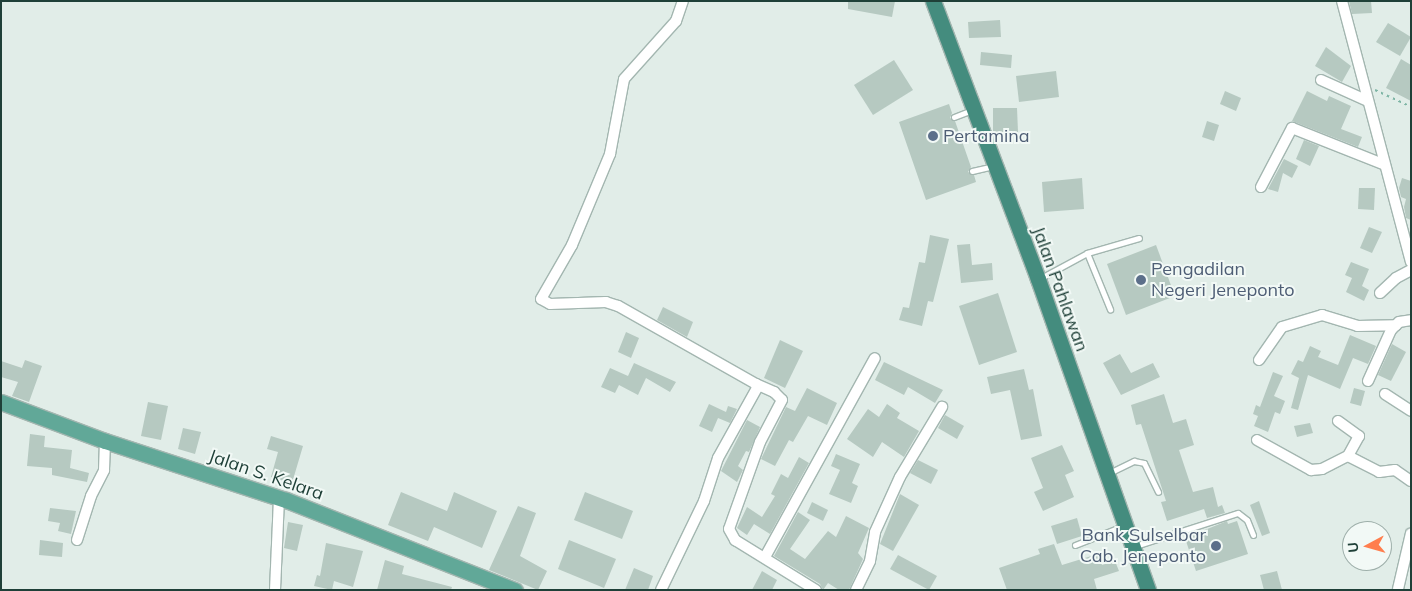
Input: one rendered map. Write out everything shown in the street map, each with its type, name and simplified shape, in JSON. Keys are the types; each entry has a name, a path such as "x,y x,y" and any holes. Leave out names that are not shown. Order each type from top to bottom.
{"highway":[{"name":"Jalan Pahlawan","path":"932,1 1038,279 1059,344 1108,473 1148,590"}],"main road":[{"name":"Jalan S. Kelara","path":"1,402 105,441 279,498 516,590"}],"street":[{"path":"683,1 676,21 624,79 610,154 572,245 541,300 550,304 606,302 618,306 756,384 774,392 782,400 760,442 729,529 735,540 816,590"},
{"path":"1342,1 1368,100 1382,164 1411,262"},
{"path":"1321,80 1368,100"},
{"path":"1261,187 1292,128 1382,164"},
{"path":"1380,293 1396,278 1411,270"},
{"path":"1259,360 1282,327 1322,315 1357,326 1396,325 1411,320"},
{"path":"1368,381 1396,325"},
{"path":"765,557 875,358"},
{"path":"661,590 704,501 718,458 757,388 756,384"},
{"path":"1385,394 1411,411"},
{"path":"856,590 870,561 874,532 900,477 942,407"},
{"path":"1257,440 1311,470 1322,469 1348,456 1359,436 1338,421"},
{"path":"78,540 91,496 104,470 105,441"},
{"path":"1348,456 1379,472 1396,470 1411,480"},
{"path":"275,590 279,498"},
{"path":"1398,589 1411,533"}],"lane":[{"path":"954,116 974,109"},
{"path":"972,171 995,166"},
{"path":"1038,279 1087,253 1139,238"},
{"path":"1087,253 1110,308"},
{"path":"1108,473 1140,461 1149,468 1158,492"},
{"path":"1134,547 1238,513 1247,520 1253,535"},
{"path":"1074,545 1126,525"}],"path":[{"path":"1364,84 1411,107"}],"building":[{"path":"848,1 895,1 892,17 848,9"},
{"path":"1349,1 1371,1 1372,13 1352,14"},
{"path":"1000,20 1001,37 969,38 968,22"},
{"path":"1388,23 1411,37 1400,56 1376,42"},
{"path":"1326,47 1351,66 1342,82 1315,66"},
{"path":"981,52 1012,55 1011,68 980,65"},
{"path":"1401,59 1411,65 1411,101 1386,88"},
{"path":"894,60 913,90 873,115 854,85"},
{"path":"1056,71 1059,97 1019,102 1016,76"},
{"path":"1225,91 1241,98 1236,111 1220,104"},
{"path":"1307,91 1327,101 1329,96 1351,106 1341,129 1362,137 1358,147 1292,121"},
{"path":"949,104 952,113 950,118 955,121 971,167 968,172 974,175 976,182 926,200 899,122"},
{"path":"993,108 1017,108 1018,132 993,132"},
{"path":"1207,121 1219,125 1214,141 1202,137"},
{"path":"1304,140 1319,146 1310,166 1296,159"},
{"path":"1284,159 1298,166 1292,178 1283,173 1278,192 1268,189"},
{"path":"1082,178 1084,209 1044,212 1042,182"},
{"path":"1402,178 1411,181 1411,220 1406,218 1404,207 1406,199 1401,197 1399,188"},
{"path":"1359,188 1375,188 1374,210 1358,209"},
{"path":"1369,227 1382,232 1372,253 1360,248"},
{"path":"930,235 949,239 933,302 928,301 922,326 899,320 903,307 909,308 919,262 925,263"},
{"path":"970,244 972,265 992,263 993,280 961,283 957,245"},
{"name":"Pengadilan Negeri Jeneponto","path":"1156,245 1175,296 1126,315 1107,264"},
{"path":"1351,262 1369,269 1362,286 1369,290 1364,301 1346,292 1352,278 1345,275"},
{"path":"998,293 1017,352 979,365 959,306"},
{"path":"663,307 693,322 687,337 657,320"},
{"path":"626,332 639,338 631,358 618,352"},
{"path":"1350,335 1376,346 1368,364 1353,358 1340,389 1308,375 1298,410 1291,408 1299,378 1291,374 1298,360 1303,362 1310,346 1321,351 1318,357 1338,365"},
{"path":"780,340 803,351 785,388 764,378"},
{"path":"1392,344 1406,352 1391,381 1378,375"},
{"path":"1120,354 1131,373 1153,363 1160,377 1121,395 1103,363"},
{"path":"25,360 42,366 29,402 12,396 18,382 1,377 1,361 22,368"},
{"path":"884,362 943,390 935,403 908,387 904,395 875,380"},
{"path":"634,363 676,382 670,392 646,378 638,395 619,385 615,393 601,387 610,368 628,376"},
{"path":"1024,369 1029,390 1033,389 1042,436 1021,440 1010,390 991,394 987,377"},
{"path":"1273,372 1283,376 1274,396 1285,401 1280,414 1275,412 1268,432 1254,426 1258,416 1253,414 1256,405 1260,407"},
{"path":"807,388 837,403 827,425 808,416 793,442 789,440 775,466 761,459 786,407 795,411"},
{"path":"1354,388 1365,391 1361,406 1350,403"},
{"path":"1164,394 1173,423 1186,419 1194,445 1179,450 1193,492 1213,487 1218,507 1222,505 1225,513 1207,518 1204,509 1167,521 1161,502 1166,501 1141,424 1136,425 1131,405"},
{"path":"148,402 168,406 161,440 141,436"},
{"path":"709,404 726,412 728,406 737,409 730,423 718,418 712,432 699,426"},
{"path":"887,404 900,413 897,418 919,431 904,457 882,442 873,457 847,439 868,409 879,417"},
{"path":"945,415 964,426 957,439 938,428"},
{"path":"747,420 760,427 749,452 746,451 738,466 743,470 737,482 721,471"},
{"path":"1310,423 1313,433 1297,437 1294,426"},
{"path":"183,428 201,432 195,454 178,449"},
{"path":"30,434 45,436 44,447 72,450 70,468 89,473 87,482 52,475 52,468 27,466"},
{"path":"271,436 303,446 292,483 271,477 278,452 267,449"},
{"path":"1062,445 1074,471 1065,475 1074,497 1043,511 1034,492 1043,488 1031,458"},
{"path":"836,454 860,464 852,483 858,486 851,503 829,494 840,470 831,466"},
{"path":"799,457 809,463 770,534 754,524 747,535 737,528 747,507 762,517 775,496 771,494 781,474 788,478"},
{"path":"918,460 938,470 931,484 910,473"},
{"path":"401,492 447,511 454,492 497,511 482,548 434,527 428,541 388,525"},
{"path":"585,492 633,511 622,539 574,520"},
{"path":"900,494 919,505 893,551 880,544"},
{"path":"1259,501 1270,533 1262,536 1250,505"},
{"path":"812,502 828,510 823,521 807,513"},
{"path":"518,506 536,513 520,556 547,571 538,590 489,570"},
{"path":"50,508 76,511 71,534 58,531 60,523 48,521"},
{"path":"798,512 810,520 790,549 805,559 828,531 836,537 846,516 869,528 858,553 863,559 849,590 839,590 828,583 823,590 820,584 774,556"},
{"path":"1077,518 1082,536 1057,544 1051,526"},
{"name":"Bank Sulselbar Cab. Jeneponto","path":"1227,521 1228,524 1237,521 1248,554 1196,571 1185,538"},
{"path":"288,522 303,525 297,551 284,548"},
{"path":"40,540 63,543 62,557 39,555"},
{"path":"569,540 616,559 604,588 558,569"},
{"path":"326,543 363,551 353,587 334,581 332,590 314,586 317,575 320,576"},
{"path":"1054,544 1062,565 1098,554 1102,565 1115,561 1119,571 1094,579 1097,590 1007,590 999,568 1040,554 1038,549"},
{"path":"898,555 937,576 929,590 890,569"},
{"path":"385,560 404,566 402,574 452,587 451,590 377,590"},
{"path":"634,568 653,576 648,590 625,590"},
{"path":"762,571 777,580 772,590 752,590"},
{"path":"1277,571 1282,590 1264,590 1260,575"}],"place":[{"name":"Pertamina","path":"933,136"},
{"name":"Pengadilan Negeri Jeneponto","path":"1141,280"},
{"name":"Bank Sulselbar Cab. Jeneponto","path":"1216,546"}]}
